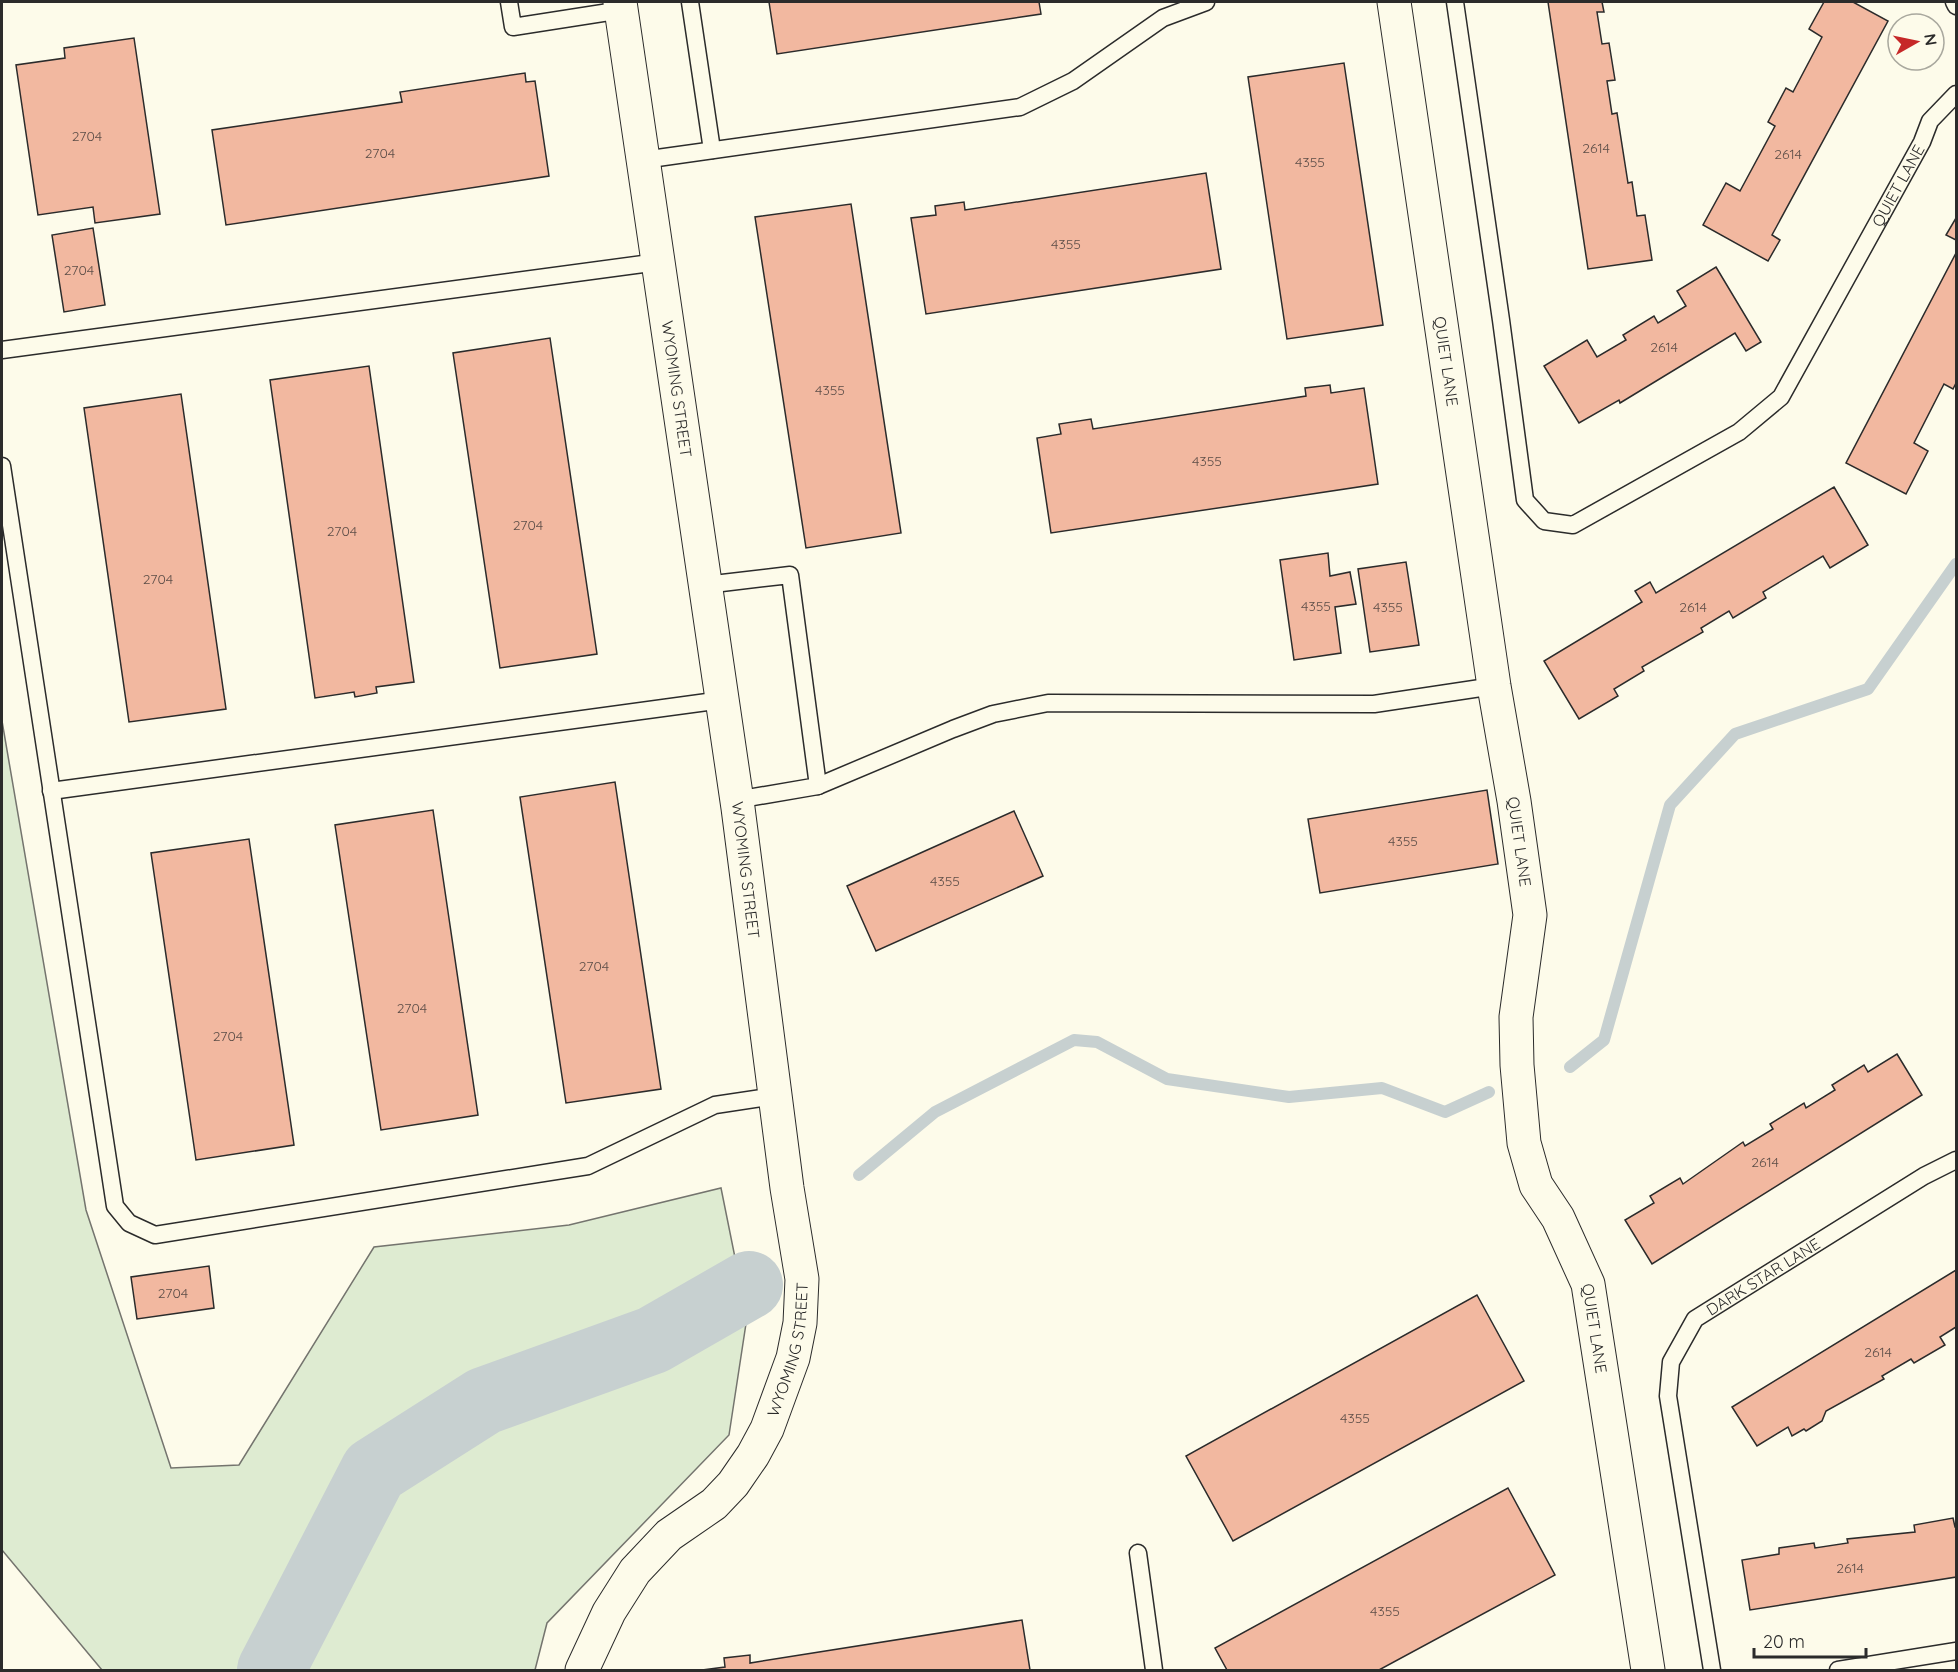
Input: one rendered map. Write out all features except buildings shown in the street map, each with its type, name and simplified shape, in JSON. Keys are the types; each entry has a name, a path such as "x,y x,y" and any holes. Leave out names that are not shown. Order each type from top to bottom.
{"street":[{"name":"QUIET LANE","path":"1394,2 1494,686 1514,801 1530,915 1516,1017 1517,1065 1524,1143 1536,1185 1558,1218 1588,1284 1648,1671"},
{"name":"WYOMING STREET","path":"582,1671 609,1612 635,1571 669,1535 714,1504 733,1484 753,1455 767,1429 793,1358 800,1323 802,1279 774,1096 722,700 621,6"}],"lane":[{"path":"509,2 513,27 621,6"},
{"path":"690,2 712,150"},
{"path":"643,160 1020,108 1073,81 1163,18 1206,2"},
{"name":"QUIET LANE","path":"1455,2 1525,500 1544,521 1573,525 1739,432 1781,397 1922,142 1930,122 1956,94"},
{"path":"1954,2 1956,6"},
{"path":"2,350 658,262"},
{"path":"2,465 115,1206 129,1223 154,1235 588,1166 715,1105 774,1096"},
{"path":"705,585 790,575 818,786"},
{"path":"736,800 818,786 993,714 1048,703 1374,704 1494,686"},
{"path":"51,791 722,700"},
{"name":"DARK STAR LANE","path":"1712,1671 1668,1396 1671,1362 1695,1319 1924,1176 1956,1160"},
{"path":"1138,1553 1154,1671"},
{"path":"1838,1671 1956,1651"}],"green space":[{"path":"2,721 86,1210 171,1468 239,1465 374,1247 569,1225 721,1188 747,1317 729,1435 547,1623 535,1670 102,1670 2,1550"}],"waterway":[{"path":"1570,1067 1604,1040 1670,805 1735,734 1868,689 1956,564"},
{"path":"859,1175 935,1112 1074,1040 1097,1042 1167,1079 1289,1097 1382,1088 1445,1112 1489,1092"},
{"path":"271,1670 374,1471 484,1401 653,1340 749,1285"}]}
